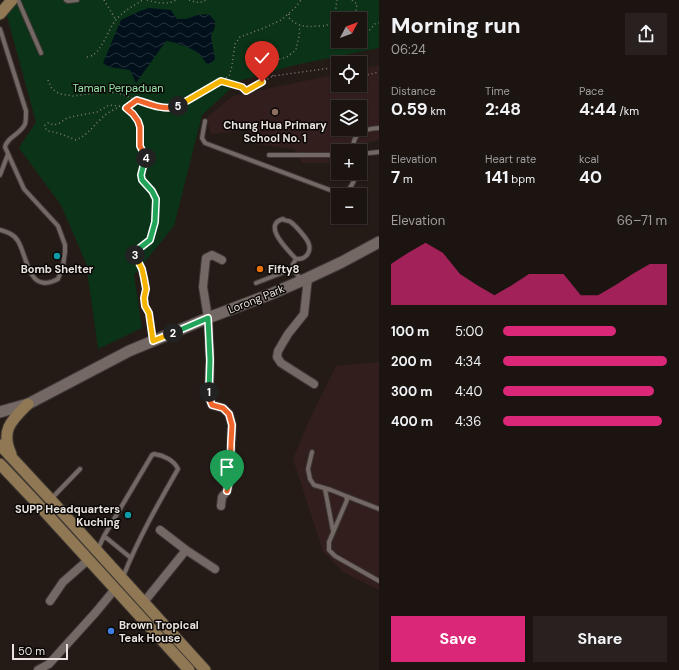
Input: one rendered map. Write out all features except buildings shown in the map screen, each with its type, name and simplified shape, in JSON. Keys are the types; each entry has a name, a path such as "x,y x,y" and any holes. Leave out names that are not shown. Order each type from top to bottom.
{"main road":[{"path":"0,14 12,0"},
{"path":"13,460 7,448 5,438 12,420 28,404"},
{"path":"0,445 205,670"},
{"path":"0,465 10,474 188,670"}],"street":[{"name":"Lorong Park","path":"0,412 28,404 129,352 208,318 271,294 342,262 379,242"},
{"path":"221,506 222,497 227,491 230,478 232,425 229,414 223,408 212,405 210,400 208,318 203,287 206,258 212,255 222,260"},
{"path":"305,279 304,314 288,334 278,351 278,357 281,364 314,384"},
{"path":"160,530 186,550 215,569"},
{"path":"144,602 186,550"},
{"path":"50,601 63,582 88,560"},
{"path":"38,670 49,664 115,589"}],"lane":[{"path":"18,0 41,54"},
{"path":"66,0 77,0"},
{"path":"0,29 26,111 25,124 20,131 6,143 5,147 24,189 58,226 65,245 63,266 58,278 48,283 43,283 37,280 30,272 19,241 10,232 0,230"},
{"path":"205,121 202,138 205,143 338,193 344,193 348,190 354,180"},
{"path":"353,144 357,136 362,131 379,128"},
{"path":"367,153 379,152"},
{"path":"0,175 8,153"},
{"path":"269,155 331,155"},
{"path":"278,221 289,221 294,224 306,237 310,244 310,252 302,259 296,259 278,238 275,231 275,224 278,221"},
{"path":"292,269 296,259"},
{"path":"292,269 305,279"},
{"path":"256,283 292,269"},
{"path":"312,452 308,469 310,479 314,485 379,509"},
{"path":"97,551 104,536 152,455 157,454 176,464 178,469 130,558 122,579"},
{"path":"51,500 80,469"},
{"path":"325,488 333,531"},
{"path":"346,496 347,500 329,542 329,550 335,556 379,581"},
{"path":"104,536 130,558"}],"path":[{"path":"104,0 116,20"},
{"path":"87,57 93,56 97,52 108,31 116,20 126,10 143,0"},
{"path":"147,0 166,3 172,3 176,0"},
{"path":"189,0 199,2 206,0"},
{"path":"48,80 52,89 60,94 73,96 103,92 118,93 151,105 172,108 229,76 235,44 240,37 281,20 295,8 301,0"},
{"path":"289,14 289,18 299,25 309,28 327,26 333,20 336,11 336,0"},
{"path":"352,0 357,4 356,12"},
{"path":"367,33 375,24 379,23"},
{"path":"273,76 270,62 287,57 296,50 300,31 299,25"},
{"path":"221,81 242,87 246,91 273,76 331,68"},
{"path":"367,75 379,72"},
{"path":"126,108 137,100"},
{"path":"120,106 106,114 90,131 83,137 76,140 48,131 45,128 45,125 54,125 71,117 97,112 109,105 120,106 126,108 138,121 140,127 140,146 147,160 142,171 142,180 152,191 156,199 155,222 150,240 136,251 135,256 142,269 144,278 146,289 144,298 145,306 149,313 153,341"}],"shaded area":[{"name":"Chung Hua Primary School No. 1","path":"379,65 379,140 361,144 331,144 331,163 302,163 294,149 255,144 249,130 211,134 206,118 233,96 331,75 331,92 367,92 367,68"},
{"path":"379,362 379,590 343,572 323,551 293,459 307,425 336,366"}],"green space":[{"name":"Taman Perpaduan","path":"16,0 379,0 379,48 339,56 331,56 331,58 295,65 239,81 202,115 174,226 134,275 142,328 98,349 86,263 61,205 19,148 36,122 5,9"}],"water":[{"path":"149,8 171,10 177,19 186,19 198,15 209,14 215,21 215,27 211,36 215,59 210,64 206,63 195,51 166,41 136,83 130,70 109,67 103,63 121,20"}],"place":[{"name":"Chung Hua Primary School No. 1","path":"275,112"},
{"name":"Bomb Shelter","path":"57,256"},
{"name":"Fifty8","path":"260,269"},
{"name":"SUPP Headquarters Kuching","path":"128,515"},
{"name":"Brown Tropical Teak House","path":"111,631"}],"route":[{"path":"227,491 230,478 232,425 229,414 223,408 212,405 210,400 208,318 153,341 149,313 145,306 144,298 146,289 144,278 139,261 135,256 136,251 150,240 155,222 156,199 152,191 142,180 141,175 147,160 140,146 140,127 133,114 126,108 137,100 151,105 172,108 201,94 221,81 242,87 246,91 262,82"}]}
